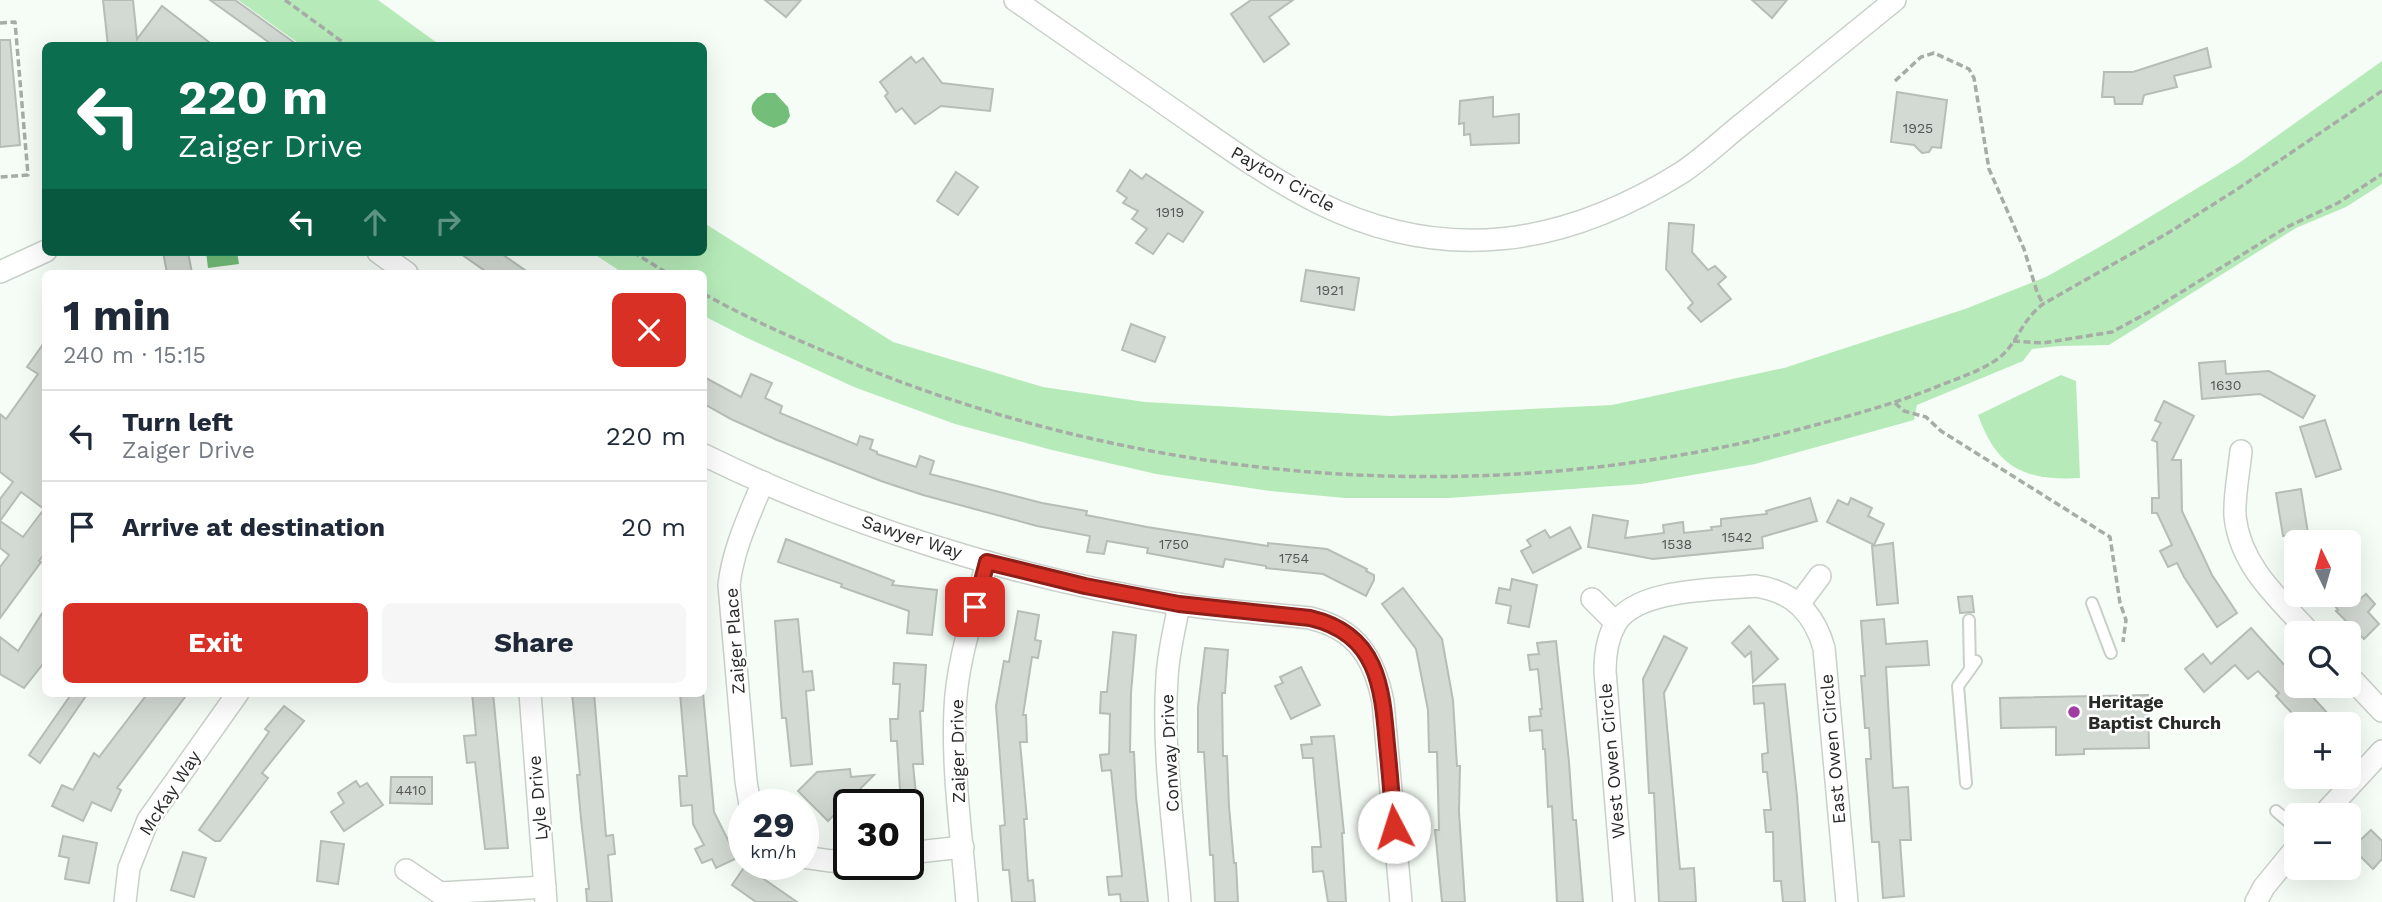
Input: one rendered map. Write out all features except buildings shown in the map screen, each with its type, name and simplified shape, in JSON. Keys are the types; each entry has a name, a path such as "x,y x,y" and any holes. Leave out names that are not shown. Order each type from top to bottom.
{"street":[{"name":"Payton Circle","path":"1015,0 1249,163 1320,203 1369,222 1420,237 1460,242 1496,241 1534,235 1576,224 1627,203 1682,172 1895,0"},
{"path":"0,272 42,253"},
{"path":"384,256 403,270"},
{"path":"2241,451 2235,514 2244,552 2266,585 2299,621"},
{"name":"Sawyer Way","path":"707,456 763,482 878,526 987,562 1085,586 1179,604 1310,618 1327,622 1346,634 1369,659 1378,676 1383,702 1401,902"},
{"name":"Zaiger Place","path":"748,789 729,585 737,545 763,482"},
{"name":"Zaiger Drive","path":"967,902 956,766 955,708 964,651 987,562"},
{"path":"1799,604 1820,576"},
{"name":"East Owen Circle","path":"1616,623 1628,611 1662,596 1755,586 1770,588 1799,604 1810,614 1824,648 1847,902"},
{"path":"1592,600 1616,623"},
{"name":"Conway Drive","path":"1179,604 1167,676 1166,743 1180,902"},
{"name":"West Owen Circle","path":"1616,623 1605,653 1605,671 1624,902"},
{"path":"2361,689 2382,711"},
{"name":"McKay Way","path":"125,902 129,868 148,820 235,697"},
{"name":"Lyle Drive","path":"530,697 546,894"},
{"path":"2334,803 2382,751"},
{"path":"924,852 963,848"},
{"path":"2256,902 2264,887 2284,863"},
{"path":"406,870 440,894 546,894"}],"lane":[{"path":"2092,603 2116,653"},
{"path":"1966,783 1958,686 1973,665 1969,620"},
{"path":"2276,811 2284,818"}],"path":[{"path":"285,0 343,42"},
{"path":"0,23 15,22 21,127 28,175 0,177"},
{"path":"1895,81 1921,57 1934,53 1969,69 1974,78 1989,169 2024,249 2043,304"},
{"path":"707,296 776,330 906,385 990,413 1141,450 1273,469 1409,477 1491,475 1594,467 1723,447 1895,403 1990,364 2003,356 2028,317 2043,304 2168,233 2382,91"},
{"path":"2013,341 2043,343 2112,332 2287,227 2338,204 2382,174"},
{"path":"639,256 662,270"},
{"path":"1895,403 1904,411 1926,417 1941,430 2110,537 2120,603 2126,620 2116,653"}],"shaded area":[{"path":"238,0 378,0 436,42 297,42"},
{"path":"2382,61 2382,184 2346,207 2296,228 2109,345 2032,349 2023,361 1917,405 1914,420 1755,464 1641,484 1449,498 1345,498 1270,491 1156,474 955,424 854,387 707,318 707,270 618,270 597,256 707,256 707,225 893,342 1043,387 1145,402 1390,416 1612,405 1784,368 1965,309 2046,277 2239,163"},
{"path":"765,93 775,93 788,107 790,116 786,123 774,128 756,118 753,103"},
{"path":"206,256 238,256 239,264 208,268"},
{"path":"2061,375 2076,381 2080,478 2043,477 2015,468 1994,448 1978,415"}],"place":[{"name":"Heritage Baptist Church","path":"2074,712"}],"route":[{"path":"975,607 987,562 1085,586 1179,604 1327,622 1359,646 1378,676 1383,702 1394,827"}]}
